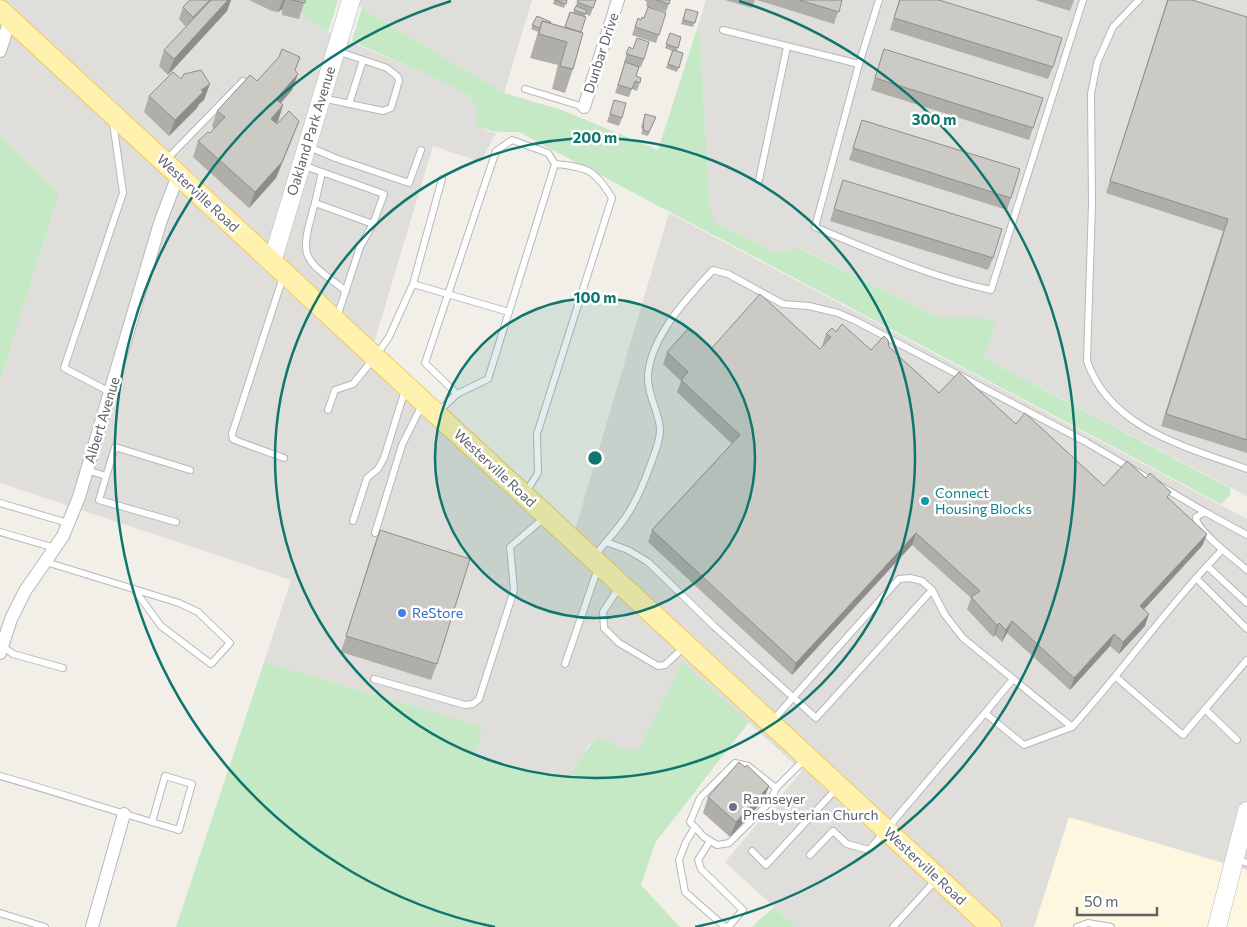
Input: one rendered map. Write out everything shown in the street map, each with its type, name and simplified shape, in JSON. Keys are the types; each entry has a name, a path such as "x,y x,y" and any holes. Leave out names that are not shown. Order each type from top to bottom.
{"main road":[{"name":"Oakland Park Avenue","path":"278,267 300,164 351,0"},
{"name":"Westerville Road","path":"5,14 990,927"},
{"path":"1217,927 1240,861 1247,811"}],"street":[{"name":"Dunbar Drive","path":"584,107 618,0"},
{"path":"0,51 5,14"},
{"name":"Albert Avenue","path":"1,648 14,612 25,591 55,548 68,523 87,470 160,223 171,168"},
{"path":"92,927 130,816"}],"lane":[{"path":"879,0 859,64 816,227 869,250 971,286 991,290 1082,0"},
{"path":"1139,0 1113,27 1097,63 1091,94 1092,204 1087,362 1092,376 1106,396 1122,412 1138,424 1166,439 1247,469"},
{"path":"723,30 859,64"},
{"path":"758,180 787,47"},
{"path":"321,97 384,111 391,108 394,100 399,81 398,77 387,68 336,50"},
{"path":"349,104 363,60"},
{"path":"171,168 243,82"},
{"path":"526,89 584,107"},
{"path":"110,392 64,368 123,192 112,114"},
{"path":"375,533 402,445 430,408 488,378 555,164 548,153 512,140 496,151 425,364 457,394"},
{"path":"306,146 409,183 421,150"},
{"path":"300,164 384,194 374,224 360,247 336,321"},
{"path":"524,496 538,473 537,434 612,198 600,178 580,166 555,164"},
{"path":"322,172 306,236 306,254 319,270 346,291"},
{"path":"328,410 335,390 353,384 389,337 413,284 442,179"},
{"path":"315,203 374,224"},
{"path":"278,267 232,434 234,439 240,442 284,458"},
{"path":"565,664 596,561 606,542 625,521 638,498 656,449 660,428 649,395 648,374 655,347 684,301 713,270 728,274 784,304 809,306 838,313 856,321 1101,450 1247,535"},
{"path":"413,284 509,312"},
{"path":"353,521 367,478 378,470 384,458 406,386"},
{"path":"176,522 99,500 115,447 190,470"},
{"path":"87,470 106,476"},
{"path":"0,503 68,523"},
{"path":"1205,512 1198,515 1195,520 1222,550 1247,570"},
{"path":"374,679 465,705 473,704 480,699 514,590 510,547 547,516"},
{"path":"0,532 55,548"},
{"path":"606,542 628,550 648,562 714,626 816,718 932,590"},
{"path":"985,713 1024,744 1072,727 1116,678 1177,599 1222,550"},
{"path":"46,562 134,589 179,603 198,612 230,643 211,664 161,626 134,589"},
{"path":"1207,566 1247,602"},
{"path":"770,723 899,579 910,578 922,581 932,590 945,615 963,638 1072,727"},
{"path":"1196,578 1247,629"},
{"path":"621,585 603,612 602,620 604,628 619,643 658,666 665,665 686,645"},
{"path":"1,648 13,654 63,668"},
{"path":"1116,678 1183,735 1247,660"},
{"path":"810,855 833,831 847,844 870,850 885,829 1013,679"},
{"path":"1206,710 1237,740"},
{"path":"776,788 748,766 735,763 700,798 690,822 717,845 729,843 770,802 776,788 807,757"},
{"path":"0,776 130,816 179,830 192,784 165,776 152,822"},
{"path":"752,851 766,865 839,786"},
{"path":"695,827 686,842 679,860 685,892 726,927 743,910 701,869 698,860 710,841"},
{"path":"893,927 938,878"},
{"path":"0,913 45,927"},
{"path":"1077,927 1088,923 1111,927"}],"shaded area":[{"path":"0,0 280,0 328,32 431,76 468,95 475,106 477,124 487,131 496,133 481,162 433,146 371,353 572,540 669,213 1247,519 1247,870 1069,817 1034,927 796,927 725,862 802,771 683,663 639,749 628,751 589,744 576,770 565,778 473,756 482,732 481,726 264,662 291,580 0,483 0,381 59,193 0,135"},
{"path":"349,0 532,0 504,93"},
{"path":"706,0 1247,0 1247,496 984,358 995,321 977,317 938,317 800,248 778,253 715,223 710,208 699,23"},
{"path":"1068,817 1247,870 1247,927 1034,927"}],"green space":[{"path":"280,0 338,0 328,32"},
{"path":"362,8 504,93 562,110 658,150 699,23 710,208 715,223 778,253 799,248 938,317 977,317 996,321 984,358 1230,488 1230,495 1221,504 519,132 497,132 482,127 477,124 475,106 468,95 431,76 352,41"},
{"path":"0,135 59,193 0,381"},
{"path":"264,662 481,726 482,732 474,757 565,778 575,768 589,747 600,737 628,751 639,748 682,662 749,722 655,843 641,885 680,927 176,927"},
{"path":"774,907 796,927 752,927"}],"building":[{"path":"190,0 210,0 193,17 183,7"},
{"path":"211,0 228,0 174,59 164,50"},
{"path":"291,0 305,0 305,3"},
{"path":"555,0 567,0 566,4"},
{"path":"578,0 596,0 593,8 577,2"},
{"path":"656,0 670,0 669,4"},
{"path":"799,0 842,0 839,12"},
{"path":"900,0 939,0 1062,38 1053,67 894,18"},
{"path":"1168,0 1192,0 1247,17 1247,440 1166,414 1228,219 1110,181"},
{"path":"576,6 587,10 585,14 574,10"},
{"path":"648,7 666,13 659,35 635,27 638,18 641,20 642,17 644,18"},
{"path":"686,9 698,12 695,23 683,20"},
{"path":"570,12 586,17 581,32 565,27"},
{"path":"537,16 551,22 542,21 540,28 532,25"},
{"path":"542,21 583,33 573,69 560,66 567,42 539,34"},
{"path":"670,33 681,37 678,48 666,44"},
{"path":"637,38 649,42 644,59 626,54 629,47 633,49"},
{"path":"282,49 300,57 295,70 298,74 276,99 283,105 271,119 277,124 289,111 299,121 282,162 255,192 198,141 208,132 210,133 225,117 217,111 250,75 257,81 279,57"},
{"path":"884,49 1043,98 1033,128 875,78"},
{"path":"673,50 683,53 679,68 668,64"},
{"path":"625,62 639,67 636,76 641,78 640,83 635,81 632,89 618,85"},
{"path":"201,70 210,84 201,90 203,92 175,120 149,96 173,72 181,79 184,74"},
{"path":"614,100 626,103 622,118 610,114"},
{"path":"645,114 656,117 649,132 643,130"},
{"path":"862,120 1020,169 1011,198 853,148"},
{"path":"843,180 1002,229 993,258 834,209"},
{"name":"Connect Housing Blocks","path":"760,294 820,349 831,337 826,334 832,328 836,332 842,324 871,350 884,336 888,340 889,347 939,393 959,372 1016,424 1025,413 1104,486 1127,461 1146,478 1150,473 1171,492 1167,497 1207,534 1140,606 1149,614 1123,642 1114,634 1074,678 1012,621 1006,630 999,623 997,625 971,597 980,591 916,533 796,663 652,530 740,435 681,380 688,372 667,352 689,328 711,349"},
{"name":"ReStore","path":"380,530 470,559 437,664 346,636"},
{"path":"739,762 745,767 747,765 769,786 736,822 708,797"}],"place":[{"name":"Connect Housing Blocks","path":"925,501"},
{"name":"ReStore","path":"402,613"},
{"name":"Ramseyer Presbysterian Church","path":"733,807"}]}
